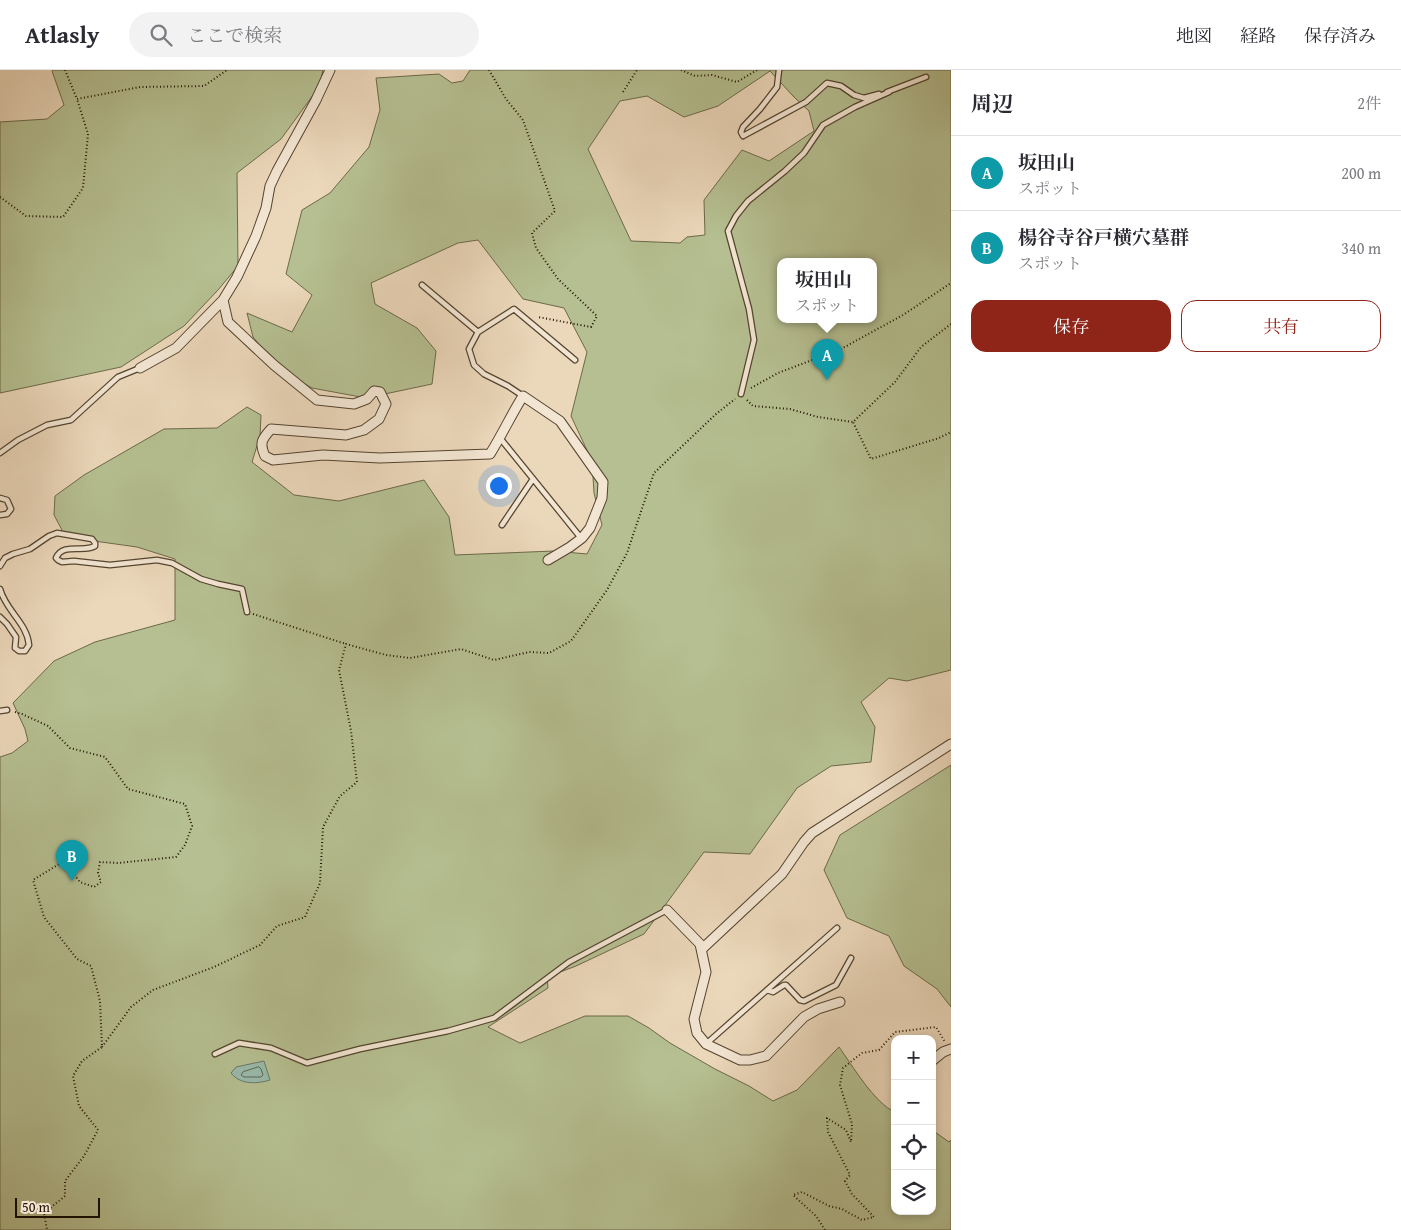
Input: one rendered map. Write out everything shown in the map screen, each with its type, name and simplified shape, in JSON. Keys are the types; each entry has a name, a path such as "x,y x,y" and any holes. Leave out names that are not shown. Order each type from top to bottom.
{"street":[{"path":"140,368 176,348 223,300 237,277 256,236 266,208 270,186 330,70"},
{"path":"223,300 228,322 274,365 317,400 354,404 367,399 374,391 380,392 386,404 379,419 364,430 346,435 272,429 263,438 261,447 265,456 273,460 323,455 380,458 490,454 523,396 560,421 603,482 602,498 590,528 582,538 548,560"},
{"path":"702,950 782,874 812,833 951,744"},
{"path":"667,910 700,944 702,950 706,972 694,1018 697,1033 706,1044 740,1060 750,1060 766,1056 804,1017 840,1002"},
{"path":"936,1058 951,1049"}],"lane":[{"path":"779,70 777,87 743,127 741,132 743,136 806,102 826,83 841,86 854,95 864,98 889,92"},
{"path":"741,394 754,340 749,309 728,231 736,216 748,201 804,153 823,125 856,107 926,77"},
{"path":"422,285 478,332"},
{"path":"523,396 484,374 474,365 469,349 478,332 514,309 575,360"},
{"path":"0,453 18,440 47,425 72,420 118,378 140,368"},
{"path":"500,438 582,538"},
{"path":"502,525 534,479"},
{"path":"0,498 7,500 10,509 7,514 0,515"},
{"path":"0,566 5,558 30,550 49,536 57,533 92,539 95,543 95,546 92,548 64,550 56,558 62,562 74,561 110,565 158,560 172,563 201,579 242,589 247,612"},
{"path":"0,589 3,599 28,635 29,645 25,651 19,651 14,648 16,637 0,617"},
{"path":"0,711 8,710"},
{"path":"215,1054 239,1043 271,1048 307,1063 360,1048 448,1031 494,1018 569,962 667,910"},
{"path":"706,1044 837,928"},
{"path":"767,990 773,992 786,985 804,1002 836,984 851,958"}],"path":[{"path":"0,197 26,216 63,217 83,188 88,134 78,99 65,70"},
{"path":"78,99 140,87 204,86 227,70"},
{"path":"489,70 506,99 523,120 555,211 532,233 536,248 558,279 597,316 592,327 534,316"},
{"path":"623,92 637,70"},
{"path":"681,70 695,76 712,75 737,82 757,70"},
{"path":"247,612 386,656 410,658 461,649 494,660 529,652 549,653 571,641 607,590 627,553 654,473 716,414 741,394 778,373 841,349 903,315 951,283"},
{"path":"853,422 894,382 921,347 951,324"},
{"path":"741,394 753,406 790,409 818,417 853,422"},
{"path":"853,422 871,459 939,438 951,432"},
{"path":"47,1230 44,1213 65,1196 65,1181 84,1156 98,1130 79,1106 73,1076 82,1061 102,1047 132,1007 154,990 214,967 252,949 260,945 277,926 306,917 320,884 323,828 340,796 357,782 351,731 339,670 346,644"},
{"path":"8,710 48,726 70,748 105,757 128,789 185,804 192,826 185,845 176,857 118,863 100,862 98,873 102,882 94,887 80,882 64,861 33,880 44,917 77,959 91,966 100,1002 102,1047"},
{"path":"825,1230 816,1216 793,1196 802,1192 829,1206 842,1209 862,1220 874,1217 852,1194 846,1181 850,1174 828,1132 827,1118 846,1130 851,1142 852,1124 840,1085 842,1068 862,1053 880,1050 895,1032 936,1027 946,1042 951,1042"}],"green space":[{"path":"53,70 323,70 319,87 281,139 237,173 238,266 184,326 121,367 0,393 0,122 47,119 64,105"},
{"path":"470,70 951,70 951,670 907,681 889,678 861,702 875,727 871,762 831,766 797,788 750,854 704,852 644,934 576,966 547,977 548,988 488,1027 520,1043 585,1016 628,1016 670,1043 773,1101 797,1090 839,1047 872,1093 891,1110 891,1215 936,1215 936,1133 949,1142 951,1140 951,1230 0,1230 0,757 12,753 28,741 25,729 13,703 54,661 95,642 175,620 175,559 137,547 87,540 63,532 54,515 55,496 84,475 164,429 217,428 247,407 261,415 260,436 252,462 294,495 339,501 424,480 449,517 455,555 554,551 587,554 602,525 594,493 592,461 571,416 587,352 564,308 523,299 478,240 458,243 371,283 375,304 417,328 436,351 432,384 366,398 312,388 283,372 253,337 247,313 292,332 312,295 286,274 302,210 330,193 369,147 380,110 376,78 439,74 452,83 463,81","holes":["770,71 809,111 814,131 769,161 742,150 704,200 705,235 687,237 680,243 631,241 588,149 620,101 647,96 684,117 718,106"]},
{"path":"951,765 951,1007 937,989 904,966 889,936 847,918 824,870 840,835"}],"water":[{"path":"264,1061 270,1080 244,1082 231,1073 236,1067"}],"place":[{"name":"坂田山","path":"827,380"},
{"name":"楊谷寺谷戸横穴墓群","path":"72,881"}]}
